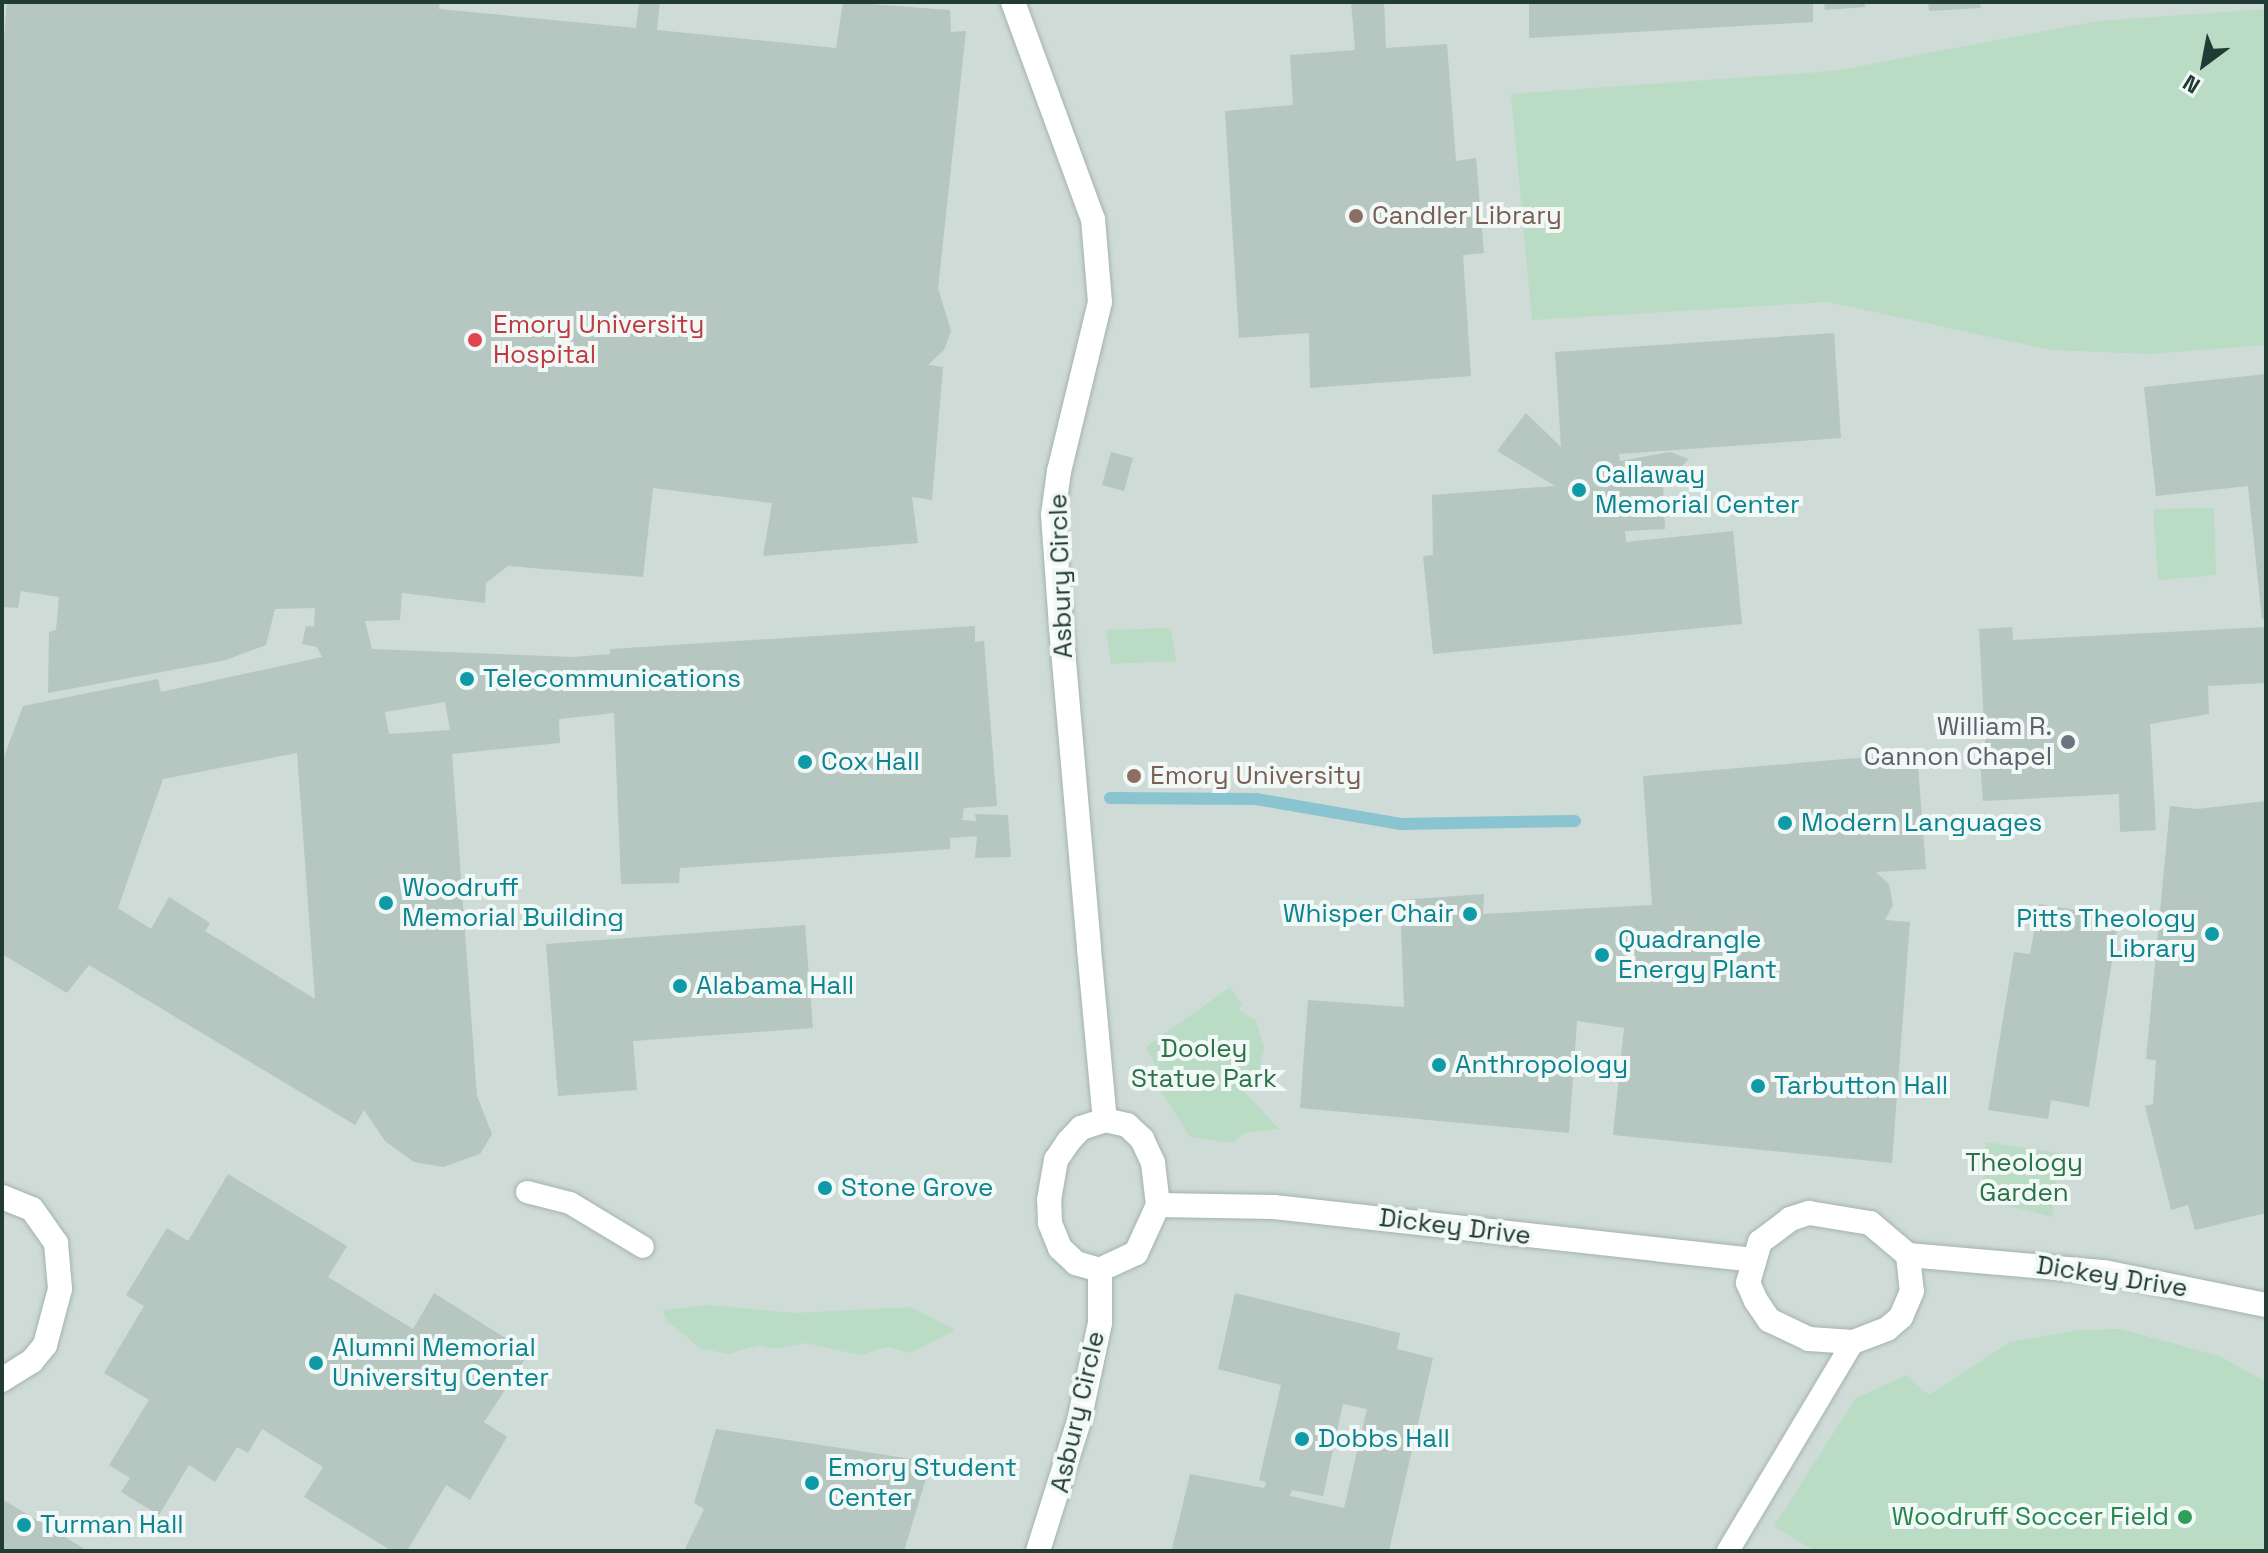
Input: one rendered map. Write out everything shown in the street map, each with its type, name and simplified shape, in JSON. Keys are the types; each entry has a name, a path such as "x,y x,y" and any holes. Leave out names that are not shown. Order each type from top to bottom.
{"street":[{"name":"Asbury Circle","path":"1013,2 1093,219 1100,302 1055,500 1061,627 1105,1120"},
{"path":"1105,1120 1127,1125 1142,1139 1153,1163 1158,1205 1136,1253 1100,1270 1076,1263 1060,1248 1050,1223 1049,1200 1056,1160 1081,1128 1105,1120"},
{"path":"2,1197 32,1209 56,1243 60,1289 45,1345 32,1361 2,1380"},
{"name":"Dickey Drive","path":"1158,1205 1274,1207 1751,1260"},
{"path":"1809,1213 1832,1213 1870,1223 1908,1255 1912,1291 1901,1317 1887,1329 1853,1342 1809,1339 1769,1320 1748,1283 1751,1260 1772,1230 1809,1213"},
{"name":"Dickey Drive","path":"1908,1255 2070,1268 2266,1305"},
{"name":"Asbury Circle","path":"1038,1551 1079,1421 1100,1323 1100,1270"}],"lane":[{"path":"527,1192 570,1203 643,1247"},
{"path":"1728,1551 1853,1342"}],"shaded area":[{"name":"Emory University","path":"2,2 2266,2 2266,1551 2,1551"}],"green space":[{"path":"2266,9 2266,345 2150,354 2051,350 1828,302 1532,320 1511,94 1834,71 2098,21"},
{"path":"2214,508 2216,575 2158,580 2153,509"},
{"path":"1171,628 1176,661 1111,664 1106,630"},
{"name":"Dooley Statue Park","path":"1230,987 1242,1004 1238,1009 1256,1021 1264,1048 1259,1071 1245,1092 1279,1129 1245,1133 1232,1143 1190,1137 1156,1083 1155,1065 1146,1047"},
{"name":"Theology Garden","path":"1986,1142 2060,1153 2052,1217 1982,1199"},
{"path":"709,1305 795,1313 911,1307 955,1330 911,1353 886,1347 860,1355 806,1343 774,1349 759,1345 728,1354 700,1348 666,1320 663,1310"},
{"path":"2120,1329 2219,1356 2266,1382 2266,1551 1815,1551 1774,1526 1855,1399 1906,1375 1929,1395 2010,1342 2079,1330"}],"building":[{"name":"Emory University Hospital","path":"7,2 440,2 439,9 636,28 639,2 660,2 657,30 836,48 843,2 950,10 951,32 966,31 938,288 951,331 944,350 928,365 943,367 932,500 912,497 918,543 763,556 772,503 653,488 643,577 508,566 486,583 485,603 402,593 400,620 365,621 372,649 574,657 610,654 610,649 975,626 975,642 984,641 997,806 964,808 962,820 976,821 975,814 1008,815 1011,857 975,858 977,836 950,838 950,849 680,868 679,883 621,884 614,713 559,719 560,743 452,754 477,1096 492,1134 480,1154 443,1167 414,1162 385,1141 364,1110 355,1125 89,965 67,993 2,954 2,762 23,706 158,679 161,692 322,657 317,647 302,644 306,626 314,627 315,608 275,609 266,645 226,660 48,693 49,632 56,630 59,597 21,591 18,608 2,607 2,64","holes":["445,702 450,730 389,734 385,712","297,753 315,999 205,931 210,923 169,897 151,929 118,908 163,779"]},
{"name":"Candler Library","path":"1351,2 1384,2 1386,48 1447,44 1456,161 1476,158 1484,253 1463,255 1471,376 1310,388 1309,333 1239,338 1225,111 1293,105 1290,55 1355,50"},
{"path":"1529,2 1813,2 1813,22 1529,38"},
{"path":"1824,2 1865,2 1865,7 1825,10"},
{"path":"1928,2 1980,2 1981,8 1929,11"},
{"name":"Callaway Memorial Center","path":"1834,333 1841,438 1619,454 1620,461 1670,452 1689,459 1663,485 1665,529 1625,531 1626,542 1733,531 1742,624 1433,654 1423,556 1433,555 1432,495 1555,486 1497,451 1526,413 1561,447 1555,352"},
{"path":"2266,374 2266,619 2262,619 2248,486 2156,496 2144,387"},
{"path":"1111,452 1133,458 1124,491 1102,485"},
{"name":"William R. Cannon Chapel","path":"2012,627 2013,640 2266,627 2266,683 2208,686 2209,714 2150,724 2156,830 2120,832 2119,794 1983,801 1980,761 1986,760 1979,629"},
{"path":"1917,753 1926,869 1876,872 1889,884 1893,905 1885,920 1910,922 1892,1163 1613,1135 1624,1028 1577,1021 1569,1133 1300,1108 1308,1000 1404,1007 1400,900 1484,894 1483,914 1652,905 1643,776"},
{"name":"Pitts Theology Library","path":"2266,801 2266,1213 2195,1230 2188,1205 2171,1210 2145,1106 2153,1104 2156,1060 2146,1059 2170,806 2197,809"},
{"path":"2039,904 2119,917 2089,1107 2051,1100 2048,1119 1988,1110 2014,952 2030,954"},
{"name":"Alabama Hall","path":"805,925 813,1028 633,1041 637,1090 558,1096 546,944"},
{"name":"Alumni Memorial University Center","path":"228,1174 347,1246 328,1277 413,1329 434,1293 529,1353 484,1422 507,1437 470,1500 446,1485 407,1551 392,1551 304,1497 323,1467 262,1429 248,1453 237,1447 215,1482 189,1465 159,1515 121,1492 130,1478 109,1465 149,1400 104,1373 144,1306 126,1295 167,1228 188,1241"},
{"name":"Dobbs Hall","path":"1235,1293 1400,1333 1397,1349 1433,1358 1389,1551 1172,1549 1190,1474 1264,1488 1266,1482 1259,1480 1281,1385 1218,1369","holes":["1343,1404 1367,1409 1344,1508 1290,1496 1292,1490 1323,1496"]},
{"name":"Emory Student Center","path":"716,1429 931,1462 904,1551 684,1551 704,1509 694,1503"},
{"name":"Turman Hall","path":"2,1499 88,1551 2,1551"}],"waterway":[{"path":"1110,798 1256,799 1401,824 1575,821"}],"place":[{"name":"Candler Library","path":"1356,216"},
{"name":"Emory University Hospital","path":"475,340"},
{"name":"Callaway Memorial Center","path":"1579,490"},
{"name":"Telecommunications","path":"467,679"},
{"name":"William R. Cannon Chapel","path":"2068,742"},
{"name":"Cox Hall","path":"805,762"},
{"name":"Emory University","path":"1134,776"},
{"name":"Modern Languages","path":"1785,823"},
{"name":"Woodruff Memorial Building","path":"386,903"},
{"name":"Whisper Chair","path":"1470,914"},
{"name":"Pitts Theology Library","path":"2212,934"},
{"name":"Quadrangle Energy Plant","path":"1602,955"},
{"name":"Alabama Hall","path":"680,986"},
{"name":"Anthropology","path":"1439,1065"},
{"name":"Tarbutton Hall","path":"1758,1086"},
{"name":"Stone Grove","path":"825,1188"},
{"name":"Alumni Memorial University Center","path":"316,1363"},
{"name":"Dobbs Hall","path":"1302,1439"},
{"name":"Emory Student Center","path":"812,1483"},
{"name":"Woodruff Soccer Field","path":"2185,1517"},
{"name":"Turman Hall","path":"24,1525"}]}
